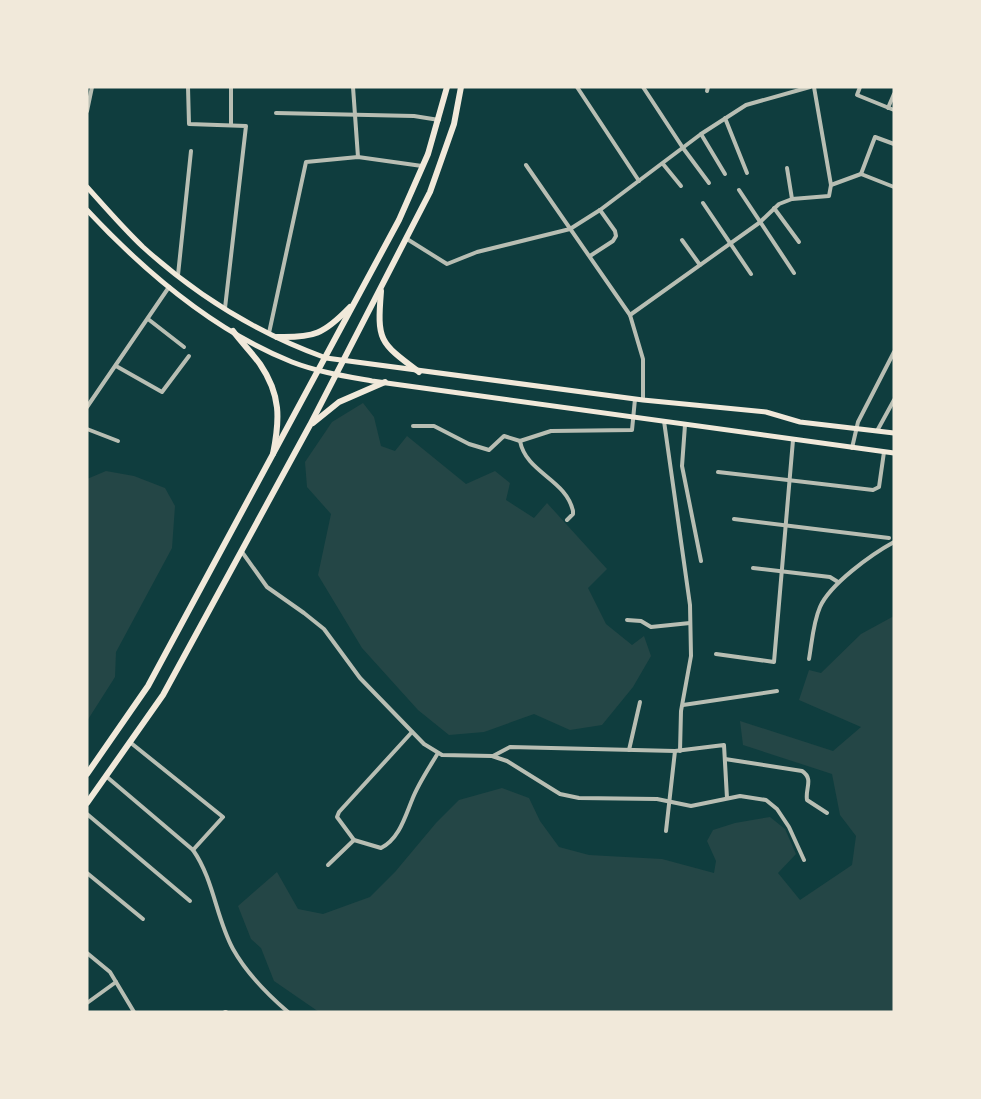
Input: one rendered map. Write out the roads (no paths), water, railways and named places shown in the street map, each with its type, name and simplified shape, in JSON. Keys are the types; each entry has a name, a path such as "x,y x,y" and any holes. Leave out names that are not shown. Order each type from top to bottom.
{"main road":[{"path":"87,774 148,686 399,220 423,166 439,120 447,87"},
{"path":"87,803 163,695 310,425 430,192 454,124 461,87"},
{"path":"87,187 143,247 177,276 225,309 268,333 326,358 643,400 766,412 800,422 894,433"},
{"path":"87,210 120,245 169,287 233,331 291,362 319,371 894,453"},
{"path":"381,287 378,319 385,344 419,372"},
{"path":"277,337 295,338 316,335 339,319 356,301"},
{"path":"233,331 259,363 276,396 277,430 271,460"},
{"path":"310,425 339,402 385,382"}],"street":[{"path":"87,111 92,87"},
{"path":"188,87 189,124 246,126 225,309"},
{"path":"231,87 231,125"},
{"path":"353,87 358,158"},
{"path":"577,87 639,181"},
{"path":"644,87 682,148 709,183"},
{"path":"406,239 447,264 477,252 570,229 600,210 701,134 746,105 810,87"},
{"path":"630,315 759,223 774,208 792,199 829,196 831,185 814,87"},
{"path":"860,87 857,94 894,110"},
{"path":"888,108 894,94"},
{"path":"276,113 414,116 439,120"},
{"path":"725,118 747,173"},
{"path":"701,134 725,174"},
{"path":"861,174 875,137 894,144"},
{"path":"177,276 191,151"},
{"path":"268,333 306,162 358,158 423,166"},
{"path":"663,164 681,186"},
{"path":"526,165 630,315 643,358 643,400"},
{"path":"787,168 792,199"},
{"path":"831,185 861,174 894,187"},
{"path":"739,190 794,273"},
{"path":"703,203 751,274"},
{"path":"774,208 799,242"},
{"path":"590,256 616,236 600,210"},
{"path":"682,240 700,265"},
{"path":"87,407 169,287"},
{"path":"148,319 184,347"},
{"path":"852,447 855,428 894,352"},
{"path":"116,366 162,392 189,356"},
{"path":"413,426 434,426 469,444 489,450 501,437 509,436 519,441 551,431 632,430 635,399"},
{"path":"877,431 894,400"},
{"path":"664,422 690,605 691,656 666,831"},
{"path":"685,425 682,466 701,561"},
{"path":"87,429 118,441"},
{"path":"716,654 774,662 793,440"},
{"path":"519,441 529,462 568,497 573,514 567,520"},
{"path":"718,472 877,490 881,480 884,452"},
{"path":"734,519 890,538"},
{"path":"809,658 820,607 838,582 894,542"},
{"path":"242,552 267,586 324,629 360,678 424,744 438,753 492,756 522,768 560,794 579,798 657,799 691,806 740,796 766,800 777,809 789,827 804,860"},
{"path":"753,568 830,577 838,582"},
{"path":"627,620 641,621 651,627 690,623"},
{"path":"683,705 777,691"},
{"path":"629,750 640,702"},
{"path":"412,732 339,812 337,817 354,840 381,848 387,845 403,824 412,800 438,753"},
{"path":"131,743 223,817 193,850"},
{"path":"492,756 510,747 678,751 724,745 728,798"},
{"path":"725,759 805,772 809,779 807,800 826,813"},
{"path":"107,777 193,850 203,865 233,949 260,987 288,1012"},
{"path":"87,814 190,901"},
{"path":"328,865 354,840"},
{"path":"87,873 143,919"},
{"path":"87,953 110,972 134,1012"},
{"path":"87,1003 116,982"}]}
